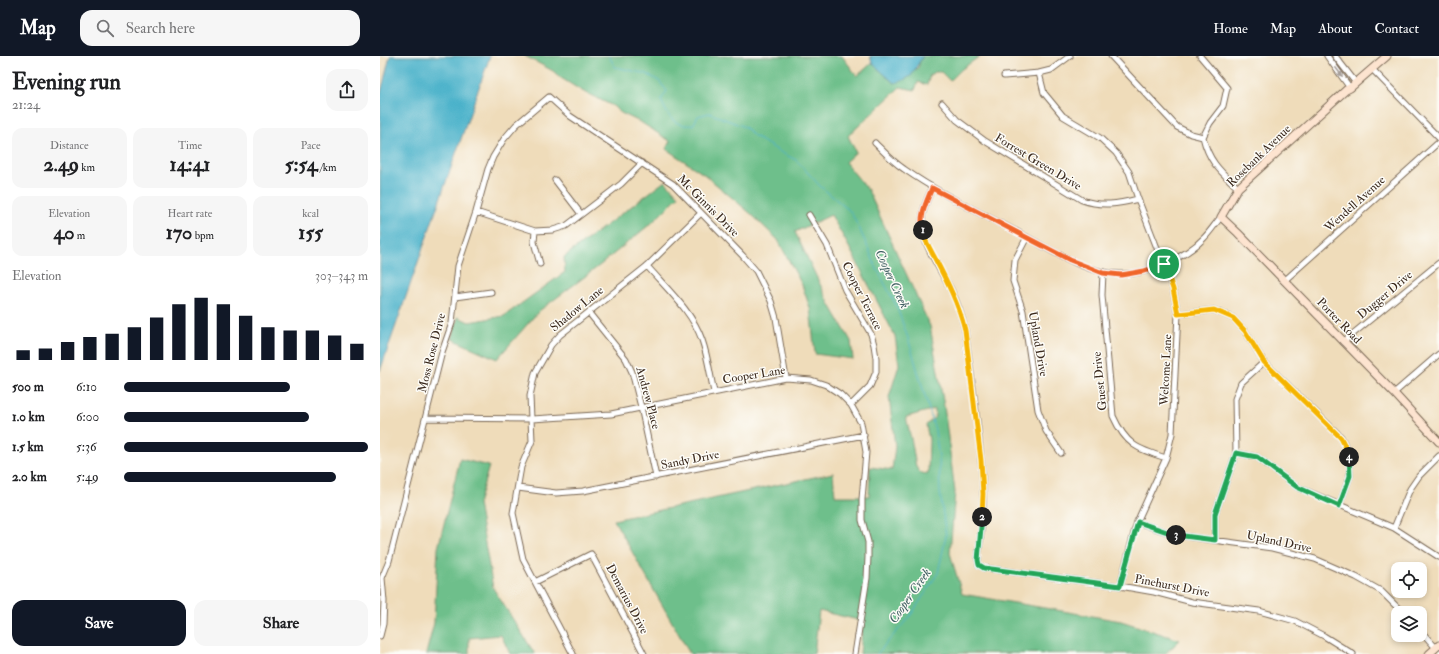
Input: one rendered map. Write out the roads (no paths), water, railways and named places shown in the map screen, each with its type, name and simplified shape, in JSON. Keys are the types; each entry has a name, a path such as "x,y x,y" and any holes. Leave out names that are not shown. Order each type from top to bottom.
{"street":[{"path":"1004,76 1039,73 1051,70 1070,56"},
{"path":"1111,56 1177,127 1191,134 1203,137"},
{"path":"1200,56 1227,88 1222,106 1210,123 1203,137 1206,151 1214,164 1238,188"},
{"path":"1327,56 1353,86"},
{"path":"1335,56 1353,86"},
{"name":"Rosebank Avenue","path":"874,143 902,168 932,188 1070,260 1103,273 1121,275 1133,273 1164,264 1186,254 1204,238 1221,217 1238,188 1346,90 1353,86 1387,56"},
{"path":"1372,69 1439,138"},
{"name":"Welcome Lane","path":"1039,73 1044,93 1063,116 1100,138 1116,153 1129,172 1173,289 1178,314 1172,434 1166,458 1138,522 1120,586"},
{"name":"Mc Ginnis Drive","path":"549,97 570,116 673,184 752,266 771,301 776,318 786,378"},
{"name":"Moss Rose Drive","path":"380,636 384,601 382,578 389,561 442,352 452,323 458,266 476,212 488,169 493,157 504,139 516,125 549,97"},
{"name":"Forrest Green Drive","path":"942,103 957,120 985,141 1082,200 1095,204 1109,205 1138,199"},
{"name":"Wendell Avenue","path":"1284,281 1439,142"},
{"path":"476,212 535,231 553,230 566,226 621,184 642,163"},
{"path":"555,180 581,214"},
{"name":"Pinehurst Drive","path":"932,188 924,208 922,226 925,239 956,299 965,330 981,460 983,494 978,560 979,565 984,568 1120,586 1154,592 1192,602 1278,615 1324,636 1354,654"},
{"name":"Shadow Lane","path":"573,654 523,559 513,513 521,467 532,441 530,396 535,373 551,345 560,335 647,266 701,213"},
{"name":"Cooper Terrace","path":"809,215 827,245 845,290 871,334 874,345 876,372 870,386 851,405"},
{"name":"Porter Road","path":"1221,217 1394,393 1439,442"},
{"path":"535,231 534,242 540,264"},
{"name":"Upland Drive","path":"1027,237 1015,260 1013,281 1023,311 1038,410 1046,430 1061,453"},
{"name":"Dugger Drive","path":"1343,342 1439,263"},
{"path":"647,266 680,303 692,319 702,340 714,392"},
{"name":"Guest Drive","path":"1103,273 1102,295 1113,416 1120,430 1132,445 1144,451 1166,458"},
{"path":"455,296 491,292"},
{"path":"1178,314 1214,310 1233,318 1245,331 1264,362 1341,438 1349,454 1350,476 1339,506"},
{"name":"Andrew Place","path":"589,313 626,359 632,372 656,477"},
{"path":"1394,393 1439,354"},
{"path":"1215,540 1215,514 1236,453 1235,399 1241,383 1264,362"},
{"name":"Cooper Lane","path":"426,418 532,420 611,414 786,378 811,380 826,386 840,394 851,405 861,423 866,452 862,499 862,520 868,542 867,578 855,654"},
{"name":"Sandy Drive","path":"518,488 556,493 583,491 864,435"},
{"path":"1236,453 1257,457 1297,487 1394,528 1439,557"},
{"path":"1394,528 1410,489 1419,476 1439,456"},
{"name":"Upland Drive","path":"1138,522 1176,535 1272,548 1315,559 1356,577 1381,591 1396,606"},
{"name":"Demarius Drive","path":"535,582 591,554 644,654"},
{"path":"1427,637 1438,647 1430,654"}],"water":[{"path":"390,56 490,56 380,371 380,96"},
{"path":"870,56 923,56 911,76 894,83 872,63"}],"waterway":[{"name":"Cooper Creek","path":"609,56 615,67 647,74 659,81 667,91 661,100 666,111 676,122 686,125 693,125 698,116 709,113 745,127 754,136 796,160 820,186 851,212 876,267 896,305 908,338 935,430 939,457 940,492 946,536 938,573 911,615 877,654"}]}
